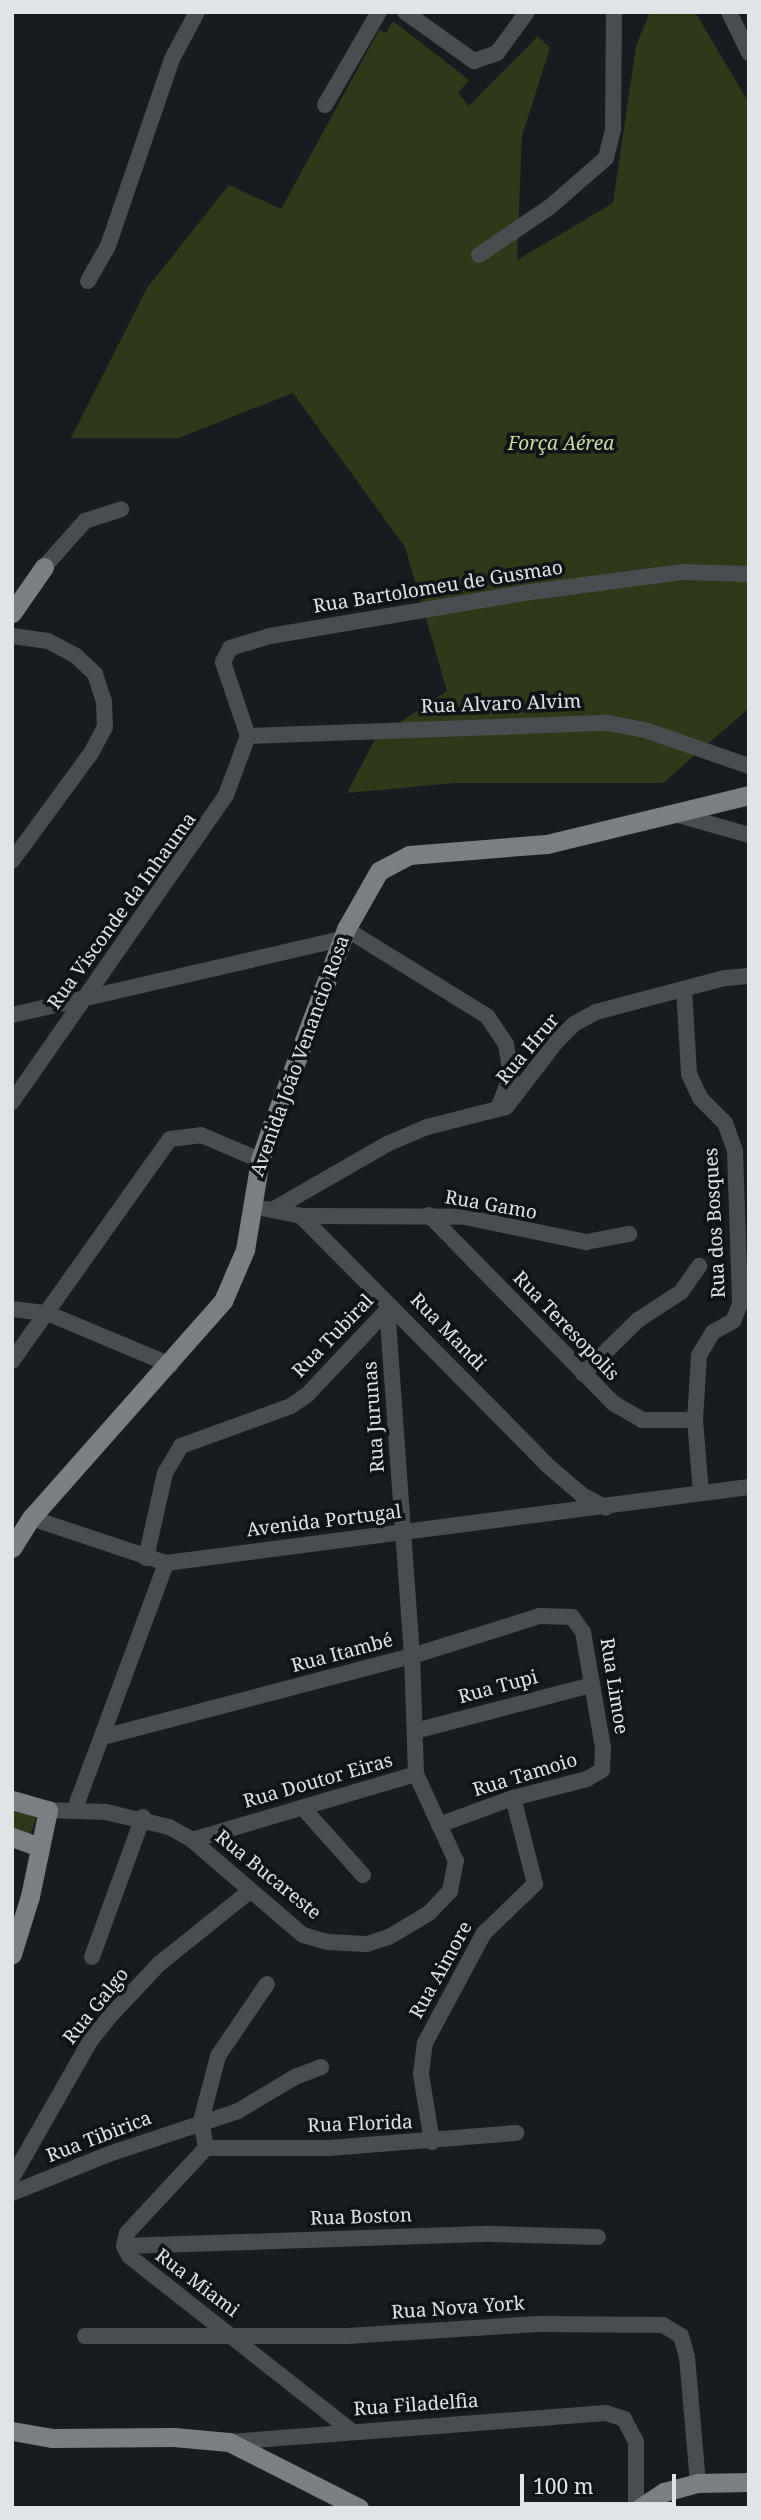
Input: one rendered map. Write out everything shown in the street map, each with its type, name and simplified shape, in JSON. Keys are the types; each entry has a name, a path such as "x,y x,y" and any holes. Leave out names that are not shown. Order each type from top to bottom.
{"main road":[{"path":"12,613 44,567"},
{"name":"Avenida João Venancio Rosa","path":"12,1548 30,1518 171,1366 229,1290 245,1250 249,1209 260,1160 344,934 367,886 396,860 433,851 547,844 749,795"},
{"path":"12,1800 48,1810 12,1954"},
{"path":"12,1838 40,1847"},
{"path":"12,2431 51,2438 174,2437 229,2442 359,2508"},
{"path":"638,2508 657,2495 698,2483 749,2482"}],"street":[{"path":"88,281 108,246 172,59 197,12"},
{"path":"405,12 474,61 497,52 527,12"},
{"path":"479,255 551,206 606,158 613,129 614,12"},
{"path":"729,12 749,53"},
{"path":"325,105 372,15"},
{"path":"44,567 85,522 121,509"},
{"name":"Rua Bartolomeu de Gusmao","path":"248,736 223,663 230,648 249,640 523,593 683,572 749,574"},
{"path":"12,636 48,641 76,656 95,674 104,701 104,727 12,862"},
{"name":"Rua Alvaro Alvim","path":"248,736 608,723 645,730 749,766"},
{"name":"Rua Visconde da Inhauma","path":"12,1102 216,816 248,736"},
{"path":"675,814 749,835"},
{"path":"12,1015 344,934 488,1016 506,1044 511,1076 497,1111"},
{"name":"Rua Hrur","path":"274,1209 387,1144 427,1128 497,1111 517,1096 574,1024 596,1012 684,989 749,976"},
{"name":"Rua dos Bosques","path":"684,989 689,1074 700,1098 725,1123 735,1151 740,1304 733,1321 703,1343 696,1369 695,1420 701,1493"},
{"path":"12,1361 170,1139 201,1135 260,1160"},
{"name":"Rua Mandi","path":"249,1209 274,1209 301,1216 547,1465 582,1495 606,1508"},
{"name":"Rua Teresopolis","path":"429,1215 613,1403 642,1420 695,1420"},
{"name":"Rua Gamo","path":"301,1216 429,1215 478,1220 567,1241 607,1241 629,1234"},
{"path":"583,1374 638,1320 681,1292 698,1266"},
{"name":"Rua Jurunas","path":"390,1307 412,1656 416,1774"},
{"name":"Rua Tubiral","path":"146,1558 165,1473 181,1446 299,1401 390,1307"},
{"path":"12,1309 47,1313 171,1366"},
{"name":"Avenida Portugal","path":"166,1563 606,1508 749,1487"},
{"path":"30,1518 166,1563 74,1811"},
{"name":"Rua Itambé","path":"103,1737 412,1656 540,1616 572,1617 583,1632"},
{"name":"Rua Limoe","path":"583,1632 603,1748"},
{"name":"Rua Tupi","path":"415,1731 592,1685"},
{"name":"Rua Tamoio","path":"439,1825 513,1798 587,1779 602,1769 603,1748"},
{"name":"Rua Doutor Eiras","path":"192,1840 416,1774"},
{"name":"Rua Bucareste","path":"48,1810 143,1818 192,1840 303,1935 345,1944 389,1937 429,1913 450,1891 456,1861 416,1774"},
{"name":"Rua Aimore","path":"432,2142 421,2074 425,2043 484,1934 535,1884 513,1798"},
{"path":"303,1808 363,1875"},
{"path":"92,1957 143,1818"},
{"name":"Rua Galgo","path":"12,2178 90,2042 112,2014 159,1964 250,1891"},
{"path":"124,2246 138,2220 206,2148 201,2121 218,2056 267,1984"},
{"name":"Rua Tibirica","path":"12,2193 201,2121 238,2111 295,2077 321,2067"},
{"name":"Rua Florida","path":"206,2148 432,2142 516,2133"},
{"name":"Rua Boston","path":"124,2246 490,2234 598,2237"},
{"name":"Rua Miami","path":"124,2246 137,2264 351,2430"},
{"name":"Rua Nova York","path":"85,2336 347,2336 538,2324 663,2325 681,2336 687,2357 698,2483"},
{"name":"Rua Filadelfia","path":"229,2442 351,2430 606,2413 624,2418 636,2442 638,2508"}],"green space":[{"name":"Força Aérea","path":"650,12 695,12 749,103 749,708 663,783 455,783 347,793 375,739 447,691 405,547 293,393 179,438 71,438 147,288 229,185 281,209 379,30 386,33 393,21 469,80 458,93 469,106 538,36 550,48 522,136 517,260 613,203 636,46"},
{"path":"12,1805 37,1815 29,1839 12,1833"}]}
